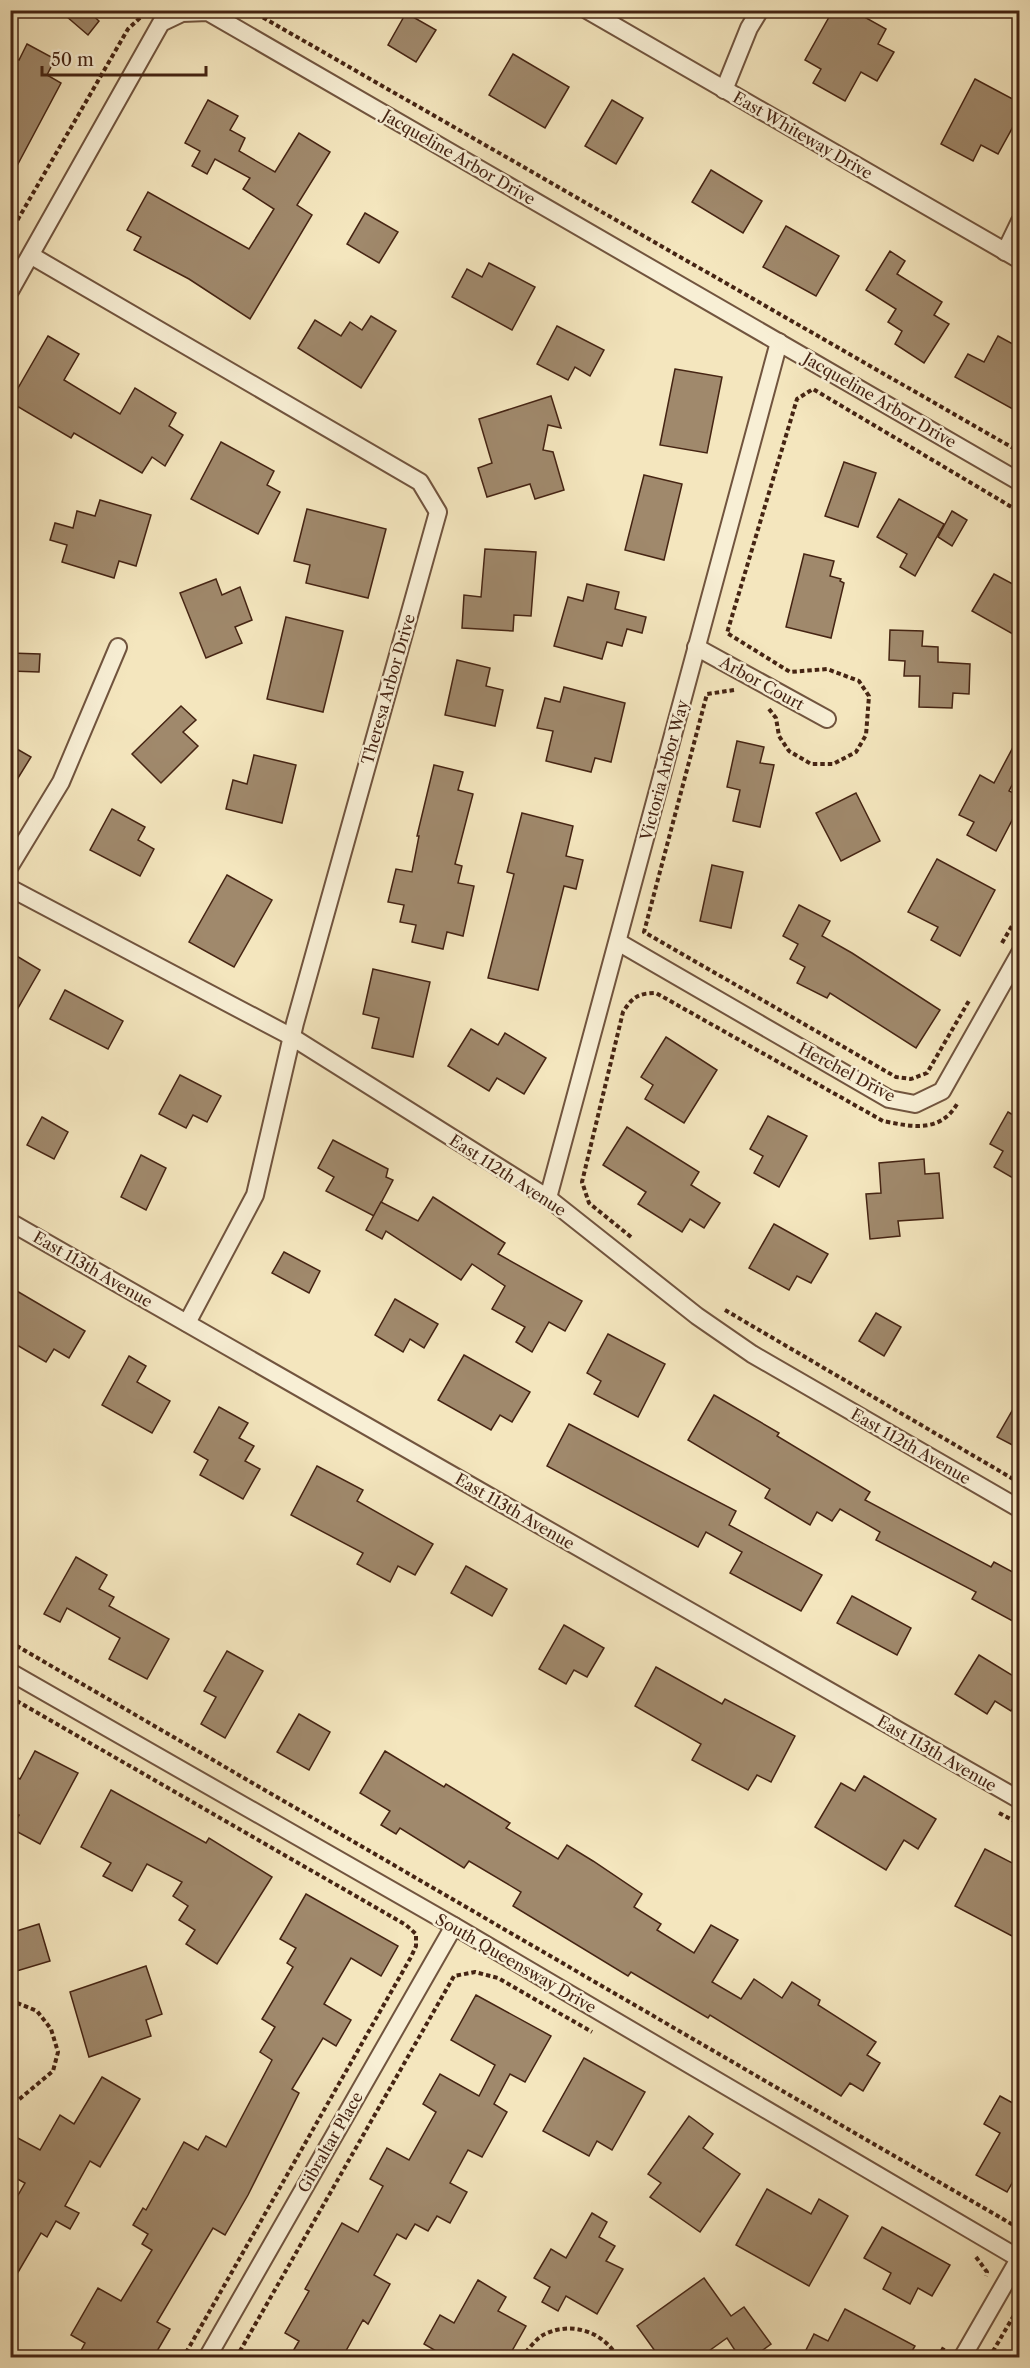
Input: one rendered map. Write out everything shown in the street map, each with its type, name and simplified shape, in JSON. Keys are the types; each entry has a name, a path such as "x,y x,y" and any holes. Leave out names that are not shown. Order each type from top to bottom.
{"street":[{"name":"East Whiteway Drive","path":"586,10 1012,256"},
{"path":"724,90 749,28 760,10"},
{"name":"Jacqueline Arbor Drive","path":"10,291 32,256 160,22 182,13 208,12 1020,482"},
{"path":"1012,256 1020,221"},
{"name":"Theresa Arbor Drive","path":"32,256 420,482 438,512 292,1037 255,1195 187,1323"},
{"name":"Victoria Arbor Way","path":"548,1198 779,342"},
{"path":"10,866 60,782 118,646"},
{"name":"Arbor Court","path":"696,647 827,719"},
{"name":"East 112th Avenue","path":"10,888 292,1037 548,1198 697,1316 752,1354 1020,1509"},
{"name":"Herchel Drive","path":"618,942 890,1099 915,1104 942,1091 1020,953"},
{"name":"East 113th Avenue","path":"10,1222 1020,1800"},
{"name":"South Queensway Drive","path":"10,1671 454,1926 1019,2259"},
{"name":"Gibraltar Place","path":"207,2358 454,1926"},
{"path":"962,2358 1019,2259"}],"path":[{"path":"10,233 128,29 147,10"},
{"path":"250,10 1020,452"},
{"path":"767,707 776,718 779,736 789,752 811,764 833,764 856,752 866,735 869,696 859,681 827,669 790,672 727,633 797,399 813,389 1020,512"},
{"path":"738,690 707,694 644,932 896,1077 910,1079 927,1073 973,993"},
{"path":"996,952 1020,912"},
{"path":"640,1244 590,1203 582,1182 623,1012 628,1002 640,993 656,993 883,1121 909,1126 935,1125 950,1115 962,1096"},
{"path":"724,1309 1020,1483"},
{"path":"10,1642 1020,2229"},
{"path":"10,1697 406,1925 416,1934 416,1946 411,1958 183,2358"},
{"path":"236,2358 454,1976 475,1972 498,1978 601,2037"},
{"path":"10,2000 37,2011 51,2029 58,2052 53,2071 10,2107"},
{"path":"971,2253 987,2272 984,2279"},
{"path":"988,2358 1020,2304"},
{"path":"522,2358 544,2334 572,2326 606,2340 618,2358"},
{"path":"938,2358 949,2339"}],"building":[{"path":"59,10 87,10 99,21 88,35"},
{"path":"833,10 852,10 886,29 878,44 894,52 877,81 861,72 845,101 813,83 821,69 805,60"},
{"path":"406,13 436,30 416,62 388,45"},
{"path":"27,44 55,59 47,75 61,83 10,179 10,56 19,60"},
{"path":"513,54 569,87 545,128 489,95"},
{"path":"975,79 1020,103 1020,114 998,154 981,145 973,161 941,144"},
{"path":"208,100 238,116 230,130 245,138 239,151 275,172 299,133 330,152 297,205 312,215 250,319 189,279 134,250 141,237 127,230 148,192 249,249 274,209 243,189 250,178 215,159 207,174 192,166 200,151 185,143"},
{"path":"612,100 643,118 616,164 585,146"},
{"path":"711,170 762,201 743,233 692,202"},
{"path":"365,213 398,232 379,263 347,244"},
{"path":"786,226 839,256 816,296 763,267"},
{"path":"890,251 905,261 897,274 942,302 934,315 949,324 924,363 895,344 902,331 888,322 896,309 866,290"},
{"path":"489,263 535,287 512,330 452,297 467,269 482,277"},
{"path":"371,316 396,331 361,388 298,348 315,320 341,336 350,322 362,330"},
{"path":"557,326 604,350 590,376 575,367 568,380 537,364"},
{"path":"48,336 79,354 64,380 120,414 135,388 176,413 169,426 183,435 165,466 152,457 142,473 74,433 71,438 10,402"},
{"path":"998,336 1020,348 1020,413 955,377 968,354 984,362"},
{"path":"675,369 722,377 707,453 660,445"},
{"path":"551,396 561,428 548,425 543,450 553,452 564,490 535,499 530,484 487,497 478,468 492,463 479,419"},
{"path":"221,442 274,471 267,485 280,492 258,534 191,499"},
{"path":"844,462 876,473 858,527 825,516"},
{"path":"644,475 682,484 664,560 625,550"},
{"path":"899,499 944,524 915,576 900,567 907,554 877,537"},
{"path":"100,500 151,515 136,566 119,561 114,578 62,562 67,545 50,540 55,523 73,528 77,511 95,516"},
{"path":"307,509 386,529 368,598 306,583 310,565 294,561"},
{"path":"952,511 967,520 952,546 938,537"},
{"path":"485,549 536,552 531,616 514,615 513,631 462,628 464,595 481,597"},
{"path":"804,554 834,561 830,576 841,579 840,581 844,583 831,638 786,627"},
{"path":"994,574 1020,588 1020,638 972,611"},
{"path":"216,579 222,595 240,587 252,620 235,627 242,643 206,658 180,593"},
{"path":"587,584 619,592 615,609 646,617 642,633 627,629 622,646 607,642 602,659 554,646 568,597 583,601"},
{"path":"286,617 343,631 323,712 267,699"},
{"path":"890,630 923,631 922,646 938,647 938,662 970,664 969,694 953,693 952,708 919,707 920,676 904,676 905,661 889,660"},
{"path":"10,653 40,654 39,672 10,671"},
{"path":"457,660 490,668 486,686 503,690 495,726 445,715"},
{"path":"564,687 625,703 611,762 595,758 591,772 546,761 553,731 537,728 545,698 560,702"},
{"path":"181,706 196,720 183,732 198,746 161,783 132,754"},
{"path":"1020,734 1020,770 1009,791 1020,796 1020,805 996,851 967,835 974,822 959,815 980,775 994,783"},
{"path":"737,741 764,747 760,763 774,765 760,827 733,821 740,790 727,787"},
{"path":"10,745 31,757 10,791"},
{"path":"254,755 296,765 282,823 226,809 233,780 247,784"},
{"path":"434,765 463,772 458,790 473,794 455,864 462,866 458,883 474,886 463,936 447,932 443,949 412,942 416,925 400,922 404,905 388,902 396,869 412,872 419,836 417,836"},
{"path":"856,793 880,841 841,861 816,813"},
{"path":"112,809 145,827 138,840 154,849 140,876 90,850"},
{"path":"522,813 573,826 566,856 583,860 576,889 564,886 538,990 488,978 514,874 507,872"},
{"path":"937,859 995,890 960,956 931,940 938,927 908,912"},
{"path":"712,865 743,872 731,928 700,921"},
{"path":"227,875 272,900 234,967 189,942"},
{"path":"799,905 830,921 822,936 940,1010 916,1048 830,993 827,998 797,983 805,967 790,959 798,944 783,936"},
{"path":"10,952 40,970 10,1022"},
{"path":"373,969 430,982 413,1057 372,1048 379,1018 363,1014"},
{"path":"65,990 123,1021 108,1049 50,1019"},
{"path":"471,1029 498,1045 505,1033 546,1058 524,1094 497,1078 489,1091 448,1066"},
{"path":"666,1037 717,1070 684,1123 645,1099 653,1085 641,1077"},
{"path":"180,1075 221,1096 207,1122 193,1115 186,1128 159,1114"},
{"path":"1008,1112 1020,1119 1020,1182 994,1167 1003,1151 990,1144"},
{"path":"768,1116 807,1136 779,1187 754,1173 763,1156 750,1149"},
{"path":"42,1117 68,1132 54,1159 27,1145"},
{"path":"627,1127 699,1172 691,1185 720,1203 704,1228 690,1219 682,1232 638,1204 646,1192 603,1165"},
{"path":"333,1140 388,1169 386,1177 393,1180 374,1216 326,1191 334,1177 318,1168"},
{"path":"141,1155 166,1168 146,1210 121,1197"},
{"path":"924,1159 925,1174 939,1173 943,1218 898,1221 900,1236 870,1239 866,1194 881,1193 879,1163"},
{"path":"433,1197 505,1243 498,1254 582,1301 565,1331 549,1322 532,1352 516,1342 525,1327 492,1309 505,1286 472,1264 461,1280 386,1231 382,1239 366,1230 381,1202 418,1221"},
{"path":"774,1224 828,1254 811,1283 797,1276 789,1290 749,1268"},
{"path":"284,1252 320,1271 309,1293 272,1273"},
{"path":"10,1287 85,1331 69,1358 54,1349 46,1362 10,1341"},
{"path":"395,1299 438,1324 424,1348 410,1339 403,1352 375,1335"},
{"path":"876,1313 901,1327 884,1356 859,1341"},
{"path":"608,1334 665,1364 638,1417 594,1394 601,1381 587,1373"},
{"path":"464,1355 530,1392 512,1422 500,1415 491,1430 438,1400"},
{"path":"129,1356 146,1366 137,1382 170,1401 152,1433 102,1405"},
{"path":"714,1395 779,1433 777,1436 870,1492 865,1500 991,1567 994,1562 1020,1576 1020,1625 972,1599 976,1592 876,1540 880,1532 840,1509 832,1521 817,1512 810,1525 765,1498 770,1489 688,1440"},
{"path":"1020,1397 1020,1449 997,1437"},
{"path":"219,1407 248,1423 239,1438 254,1446 245,1461 260,1469 243,1499 200,1475 208,1460 194,1452"},
{"path":"569,1424 736,1511 729,1525 822,1575 801,1611 730,1573 742,1552 706,1532 698,1547 547,1466"},
{"path":"317,1466 363,1490 357,1501 433,1544 415,1575 398,1566 390,1582 357,1564 363,1553 291,1515"},
{"path":"76,1557 107,1575 99,1589 114,1597 109,1606 169,1639 147,1679 109,1659 120,1638 67,1608 60,1622 44,1614"},
{"path":"466,1566 507,1589 492,1616 451,1593"},
{"path":"852,1596 911,1628 897,1655 837,1623"},
{"path":"564,1625 604,1648 587,1677 574,1670 566,1684 539,1669"},
{"path":"227,1651 263,1671 225,1738 201,1724 216,1697 204,1691"},
{"path":"979,1655 1020,1680 1020,1697 1011,1711 995,1701 987,1714 955,1694"},
{"path":"656,1667 722,1704 725,1699 795,1736 771,1782 757,1775 748,1790 692,1760 701,1744 635,1706"},
{"path":"299,1714 330,1732 309,1770 277,1752"},
{"path":"35,1751 78,1773 40,1844 12,1829 19,1815 10,1811 10,1774 20,1779"},
{"path":"385,1751 444,1787 446,1784 510,1823 506,1828 558,1859 567,1845 593,1861 642,1894 634,1907 661,1924 657,1930 694,1953 711,1925 738,1940 712,1982 741,1999 754,1979 782,1998 792,1982 820,2000 818,2005 876,2042 867,2055 880,2063 863,2091 850,2083 841,2096 710,2015 708,2018 631,1972 628,1976 513,1906 521,1892 469,1861 464,1868 400,1828 396,1834 381,1825 390,1811 360,1793"},
{"path":"864,1776 936,1819 918,1849 904,1840 886,1870 815,1827 841,1783 855,1791"},
{"path":"111,1790 206,1843 209,1838 272,1877 217,1964 186,1944 195,1930 179,1920 188,1906 173,1896 182,1882 147,1864 132,1891 103,1876 111,1863 81,1847"},
{"path":"985,1849 1020,1867 1020,1923 1012,1936 955,1906"},
{"path":"306,1894 398,1946 381,1976 351,1958 324,2004 351,2020 336,2046 323,2038 292,2089 299,2093 248,2195 225,2235 213,2228 157,2322 170,2329 153,2358 77,2358 85,2343 71,2335 98,2288 121,2301 152,2250 142,2244 148,2234 133,2225 143,2208 146,2210 184,2142 198,2150 206,2136 226,2147 272,2060 260,2052 275,2027 262,2019 293,1967 287,1963 296,1948 280,1939"},
{"path":"39,1924 50,1961 10,1973 10,1933"},
{"path":"146,1966 162,2014 146,2020 151,2036 89,2057 70,1992"},
{"path":"476,1995 551,2036 525,2082 510,2074 494,2104 507,2112 482,2157 468,2150 450,2183 467,2192 450,2223 437,2216 428,2231 415,2224 406,2239 397,2234 374,2275 390,2284 368,2324 363,2320 342,2358 289,2358 299,2341 285,2333 309,2291 305,2289 342,2223 358,2232 383,2186 370,2179 387,2148 409,2160 436,2112 423,2104 440,2074 479,2096 495,2065 451,2040"},
{"path":"584,2058 645,2092 612,2150 597,2141 589,2156 543,2131"},
{"path":"102,2077 140,2099 100,2167 90,2161 65,2206 79,2213 70,2229 56,2221 47,2237 41,2233 10,2286 10,2209 25,2183 10,2175 10,2147 16,2137 40,2150 60,2115 74,2124"},
{"path":"1000,2096 1020,2107 1020,2169 1007,2192 976,2175 1000,2133 984,2124"},
{"path":"689,2116 713,2134 703,2148 740,2174 700,2232 650,2197 661,2183 648,2174"},
{"path":"767,2189 811,2214 819,2199 848,2216 809,2286 736,2245"},
{"path":"592,2213 607,2222 599,2237 615,2246 606,2261 623,2269 597,2314 566,2296 558,2311 542,2302 550,2287 534,2278 551,2249 566,2258"},
{"path":"882,2227 950,2265 932,2296 918,2288 910,2304 883,2289 891,2273 864,2258"},
{"path":"704,2278 731,2316 744,2307 771,2344 752,2358 740,2358 727,2338 699,2358 660,2358 637,2326"},
{"path":"478,2280 506,2297 498,2311 526,2326 508,2358 448,2358 424,2344 440,2315 454,2323"},
{"path":"845,2309 915,2346 908,2358 819,2358 806,2350 814,2334 828,2341"}]}
